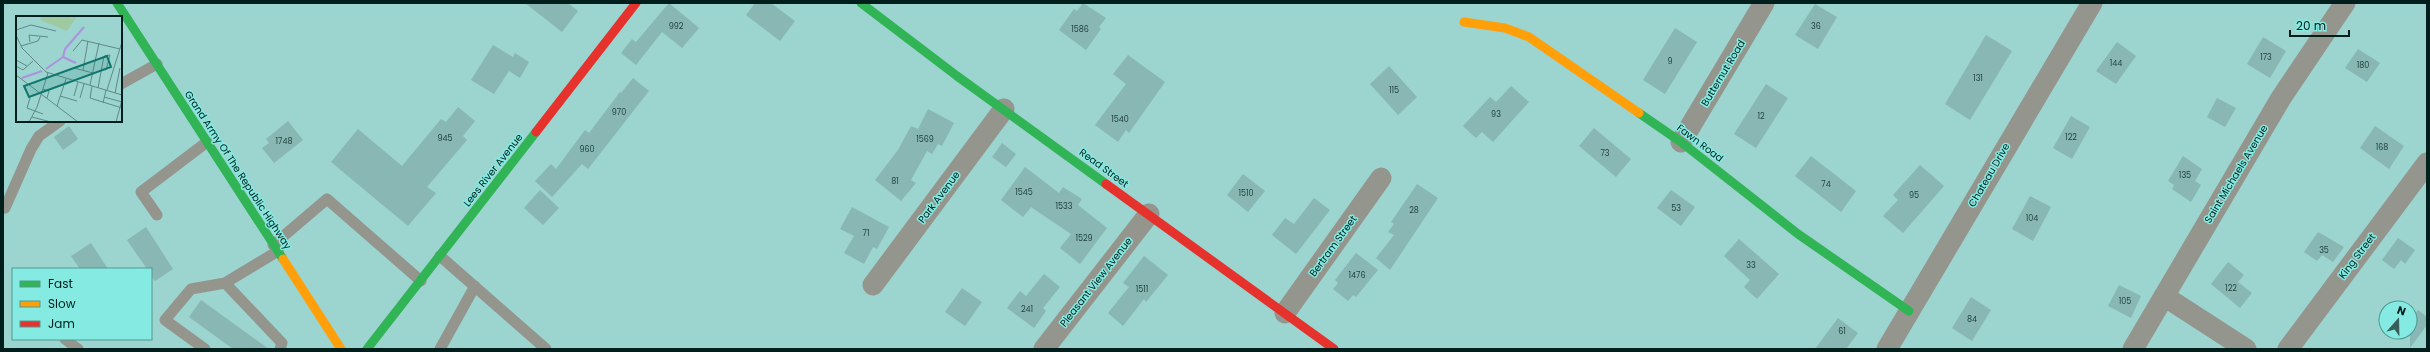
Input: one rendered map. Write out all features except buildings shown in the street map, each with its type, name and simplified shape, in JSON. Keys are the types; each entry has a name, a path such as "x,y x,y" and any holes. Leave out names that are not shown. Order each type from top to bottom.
{"main road":[{"name":"Grand Army Of The Republic Highway","path":"117,3 341,349"},
{"name":"Lees River Avenue","path":"366,349 421,282 636,3"},
{"name":"Read Street","path":"862,3 1004,109 1334,349"},
{"name":"Fawn Road","path":"1464,22 1497,24 1514,28 1529,37 1681,142 1798,234 1909,311"}],"street":[{"name":"Butternut Road","path":"1681,142 1764,3"},
{"name":"Chateau Drive","path":"1888,349 1909,311 2092,3"},
{"name":"Saint Michaels Avenue","path":"2133,349 2282,98 2345,3"},
{"name":"Park Avenue","path":"873,284 1004,109"},
{"name":"King Street","path":"2288,349 2427,163"},
{"name":"Bertram Street","path":"1285,313 1381,178"},
{"name":"Pleasant View Avenue","path":"1044,349 1149,214"},
{"path":"2164,296 2246,349"}],"lane":[{"path":"122,83 156,64"},
{"path":"5,208 31,149 39,136 59,122"},
{"path":"157,215 141,192 206,142"},
{"path":"205,349 165,320 191,289 225,282 275,248 327,199 421,282"},
{"path":"440,256 546,349"},
{"path":"225,282 282,343 280,349"},
{"path":"440,349 475,286"},
{"path":"66,340 78,349"}],"traffic: fast":[{"path":"117,3 283,259"},
{"path":"861,3 957,76 1106,184"},
{"path":"1639,113 1681,142 1798,234 1909,311"},
{"path":"367,349 536,132"}],"traffic: slow":[{"path":"1464,22 1505,28 1529,37 1639,113"},
{"path":"283,259 341,349"}],"traffic: jam":[{"path":"536,132 636,3"},
{"path":"1106,184 1334,349"}]}
